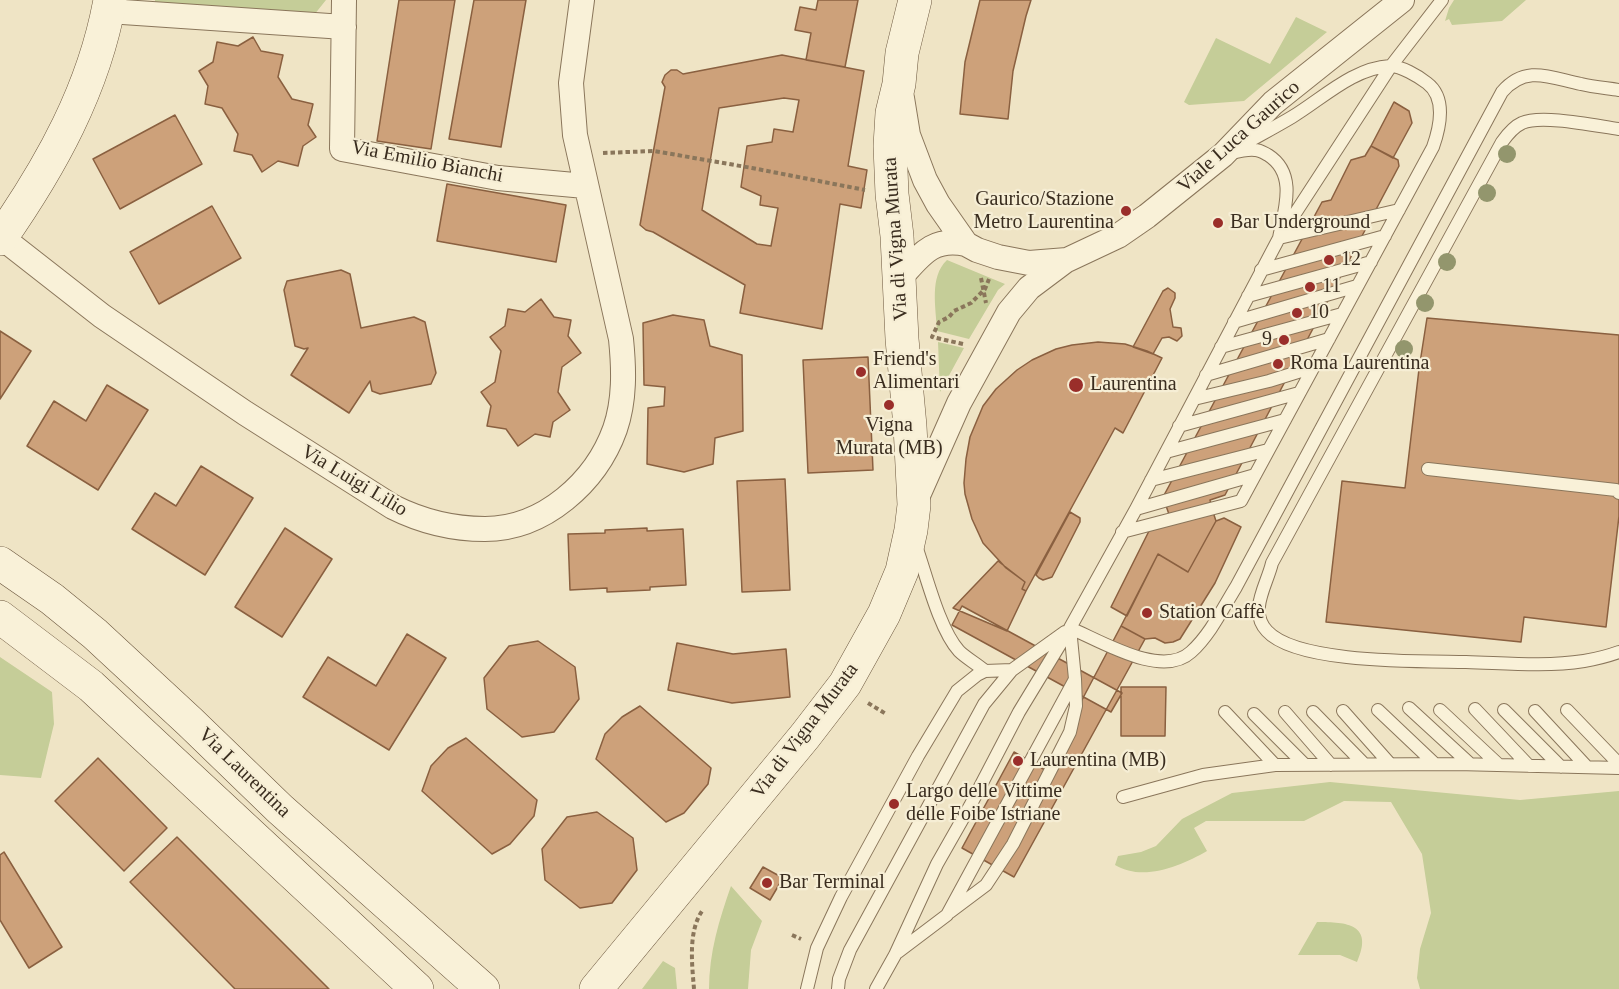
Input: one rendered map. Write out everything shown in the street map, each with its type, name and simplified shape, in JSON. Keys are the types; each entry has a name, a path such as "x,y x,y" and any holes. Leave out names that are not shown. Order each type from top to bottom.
{"main road":[{"name":"Via di Vigna Murata","path":"596,989 805,736 845,684 887,608 902,571 913,518 900,278 890,159 892,113 899,84 902,53 915,0"},
{"path":"1,238 35,187 76,111 94,63 109,5"},
{"name":"Via Laurentina","path":"0,563 52,599 94,634 280,809 483,989"},
{"name":"Via Laurentina","path":"0,617 57,659 99,694 417,989"}],"street":[{"name":"Via Emilio Bianchi","path":"344,0 342,148 498,178 585,186"},
{"name":"Via Luigi Lilio","path":"1,238 102,316 245,413 393,507 434,524 488,530 540,515 567,498 594,468 615,428 623,381 621,339 578,153 571,99 582,0"},
{"name":"Viale Luca Gaurico","path":"913,518 959,403 1009,312 1029,288 1067,260 1135,226 1223,155 1274,103 1402,0"},
{"path":"109,5 344,27"},
{"path":"899,84 908,135 916,159 938,204 966,244"},
{"name":"Viale Luca Gaurico","path":"900,278 932,247 948,241 966,244 998,257 1029,263 1067,260"}],"lane":[{"path":"876,989 895,955 937,864 1019,712 1070,628 1136,508 1279,238 1391,66 1442,0"},
{"path":"1122,532 1240,501 1433,147 1439,128 1440,107 1431,86 1418,76 1391,66 1364,72 1292,117 1223,155"},
{"path":"1070,628 1151,661 1172,661 1190,653 1207,632 1236,586 1502,93 1517,79 1539,75 1619,90"},
{"path":"1619,129 1549,120 1529,120 1520,123 1502,142 1272,563 1269,578 1259,601 1258,612 1267,632 1286,644 1359,659 1536,664 1583,661 1619,652"},
{"path":"1223,155 1256,150 1274,159 1281,168 1286,179 1287,191 1279,238"},
{"path":"1279,238 1399,210"},
{"path":"1261,270 1385,236"},
{"path":"1248,296 1371,262"},
{"path":"1234,322 1357,286"},
{"path":"1221,347 1342,314"},
{"path":"1206,375 1329,339"},
{"path":"1194,399 1269,381 1314,367"},
{"path":"1179,426 1299,393"},
{"path":"1166,452 1285,420"},
{"path":"1151,480 1268,450"},
{"path":"1428,470 1616,490 1619,493"},
{"path":"1136,508 1255,474"},
{"path":"913,518 936,603 949,634 958,650 985,671"},
{"path":"838,989 839,979 850,950 984,704 1012,670 1070,628"},
{"path":"895,955 986,885 1013,844 1070,732 1076,706 1070,628"},
{"path":"807,989 812,961 831,916 918,756 957,691 985,671 1012,670"},
{"path":"947,915 1075,679"},
{"path":"1409,708 1470,764"},
{"path":"1475,709 1528,766"},
{"path":"1378,710 1435,764"},
{"path":"1440,710 1499,765"},
{"path":"1504,710 1561,766"},
{"path":"1567,710 1619,764"},
{"path":"1343,711 1390,764"},
{"path":"1535,711 1587,767"},
{"path":"1225,712 1275,765"},
{"path":"1285,712 1331,765"},
{"path":"1313,712 1364,764"},
{"path":"1254,714 1305,765"},
{"path":"1123,797 1203,775 1275,765 1470,764 1619,768"}],"path":[{"path":"578,153 654,151 864,190"},
{"path":"979,271 985,289 986,307"},
{"path":"969,345 932,337 939,322 954,311 971,303 985,289 991,276"},
{"path":"868,702 886,714"},
{"path":"694,989 693,936 696,920 706,904"},
{"path":"792,935 797,937"}],"green space":[{"path":"155,0 326,0 314,15 155,2"},
{"path":"1454,0 1526,0 1502,21 1452,25 1449,19 1445,21"},
{"path":"1296,17 1327,32 1244,101 1189,105 1184,102 1216,38 1270,64"},
{"path":"947,260 1005,284 998,290 969,339 937,331 936,284 941,267"},
{"path":"938,342 964,348 940,392"},
{"path":"0,657 52,692 54,724 41,778 0,775"},
{"path":"1330,782 1520,800 1619,791 1619,989 1420,989 1417,978 1420,949 1431,913 1422,854 1391,802 1344,801 1304,821 1206,821 1194,828 1207,851 1197,857 1174,867 1150,872 1126,870 1115,865 1118,856 1141,852 1156,846 1182,819 1232,793"},
{"path":"731,886 762,921 751,950 748,989 709,989 716,937"},
{"path":"1317,922 1347,925 1360,933 1362,940 1357,962 1340,955 1298,955"},
{"path":"663,961 675,968 677,989 642,989"}],"building":[{"path":"399,0 455,0 431,149 377,141"},
{"path":"474,0 526,0 501,147 449,139"},
{"path":"818,0 858,0 845,67 806,60 811,33 795,30 800,7 816,10"},
{"path":"980,0 1031,0 1013,71 1008,119 960,114 965,62"},
{"path":"253,37 261,51 283,55 278,77 292,99 313,104 308,125 316,137 303,146 298,166 278,161 262,172 252,155 234,151 238,134 222,108 205,104 208,86 199,71 213,62 217,42 238,46"},
{"path":"782,55 864,71 848,166 867,170 861,208 840,204 822,329 740,313 745,285 640,225 665,87 662,82 671,70 677,70 683,74","holes":["784,98 799,100 793,132 774,129 772,142 747,146 741,187 761,196 760,205 778,208 771,246 757,244 702,210 719,108"]},
{"path":"1394,102 1409,111 1412,123 1393,158 1371,146"},
{"path":"175,115 202,164 120,209 93,159"},
{"path":"1371,146 1398,160 1399,166 1225,495 1210,500 1213,512 1172,523 1163,497 1322,202 1331,200 1351,160 1365,156"},
{"path":"447,184 566,205 556,262 437,241"},
{"path":"212,206 241,258 159,304 130,252"},
{"path":"341,270 350,274 361,328 414,317 425,322 436,373 431,384 380,394 372,391 370,381 349,413 291,375 308,348 295,346 284,290 287,281"},
{"path":"1168,288 1175,293 1170,309 1173,327 1181,328 1182,336 1177,341 1169,337 1162,338 1153,354 1133,347 1163,291"},
{"path":"541,299 554,317 571,320 568,336 581,353 562,367 558,392 570,410 553,422 550,437 535,434 518,446 506,429 487,426 491,406 481,392 495,382 501,351 490,337 505,326 508,309 525,312"},
{"path":"673,315 704,320 710,346 742,355 743,431 715,438 713,464 684,472 647,464 648,408 664,406 665,387 644,385 643,323"},
{"path":"1427,318 1619,335 1619,516 1606,627 1524,617 1521,642 1326,622 1342,481 1405,488"},
{"path":"0,331 31,351 0,399"},
{"name":"Laurentina","path":"1098,342 1125,344 1162,358 1123,433 1115,428 1026,591 1022,589 1025,582 1006,568 983,543 972,519 964,483 970,437 983,406 996,389 1017,370 1056,349"},
{"path":"868,357 873,470 808,473 803,360"},
{"path":"107,385 148,410 98,490 27,446 54,401 86,421"},
{"path":"201,466 253,498 205,575 132,529 155,493 176,506"},
{"path":"785,479 790,590 742,592 737,481"},
{"path":"1070,512 1080,518 1080,522 1052,577 1043,580 1036,575"},
{"path":"1213,512 1216,521 1188,572 1158,554 1127,616 1111,607 1156,517"},
{"path":"1224,518 1241,527 1215,583 1180,639 1165,643 1155,638 1145,639 1121,626 1158,554 1188,572 1216,521"},
{"path":"285,528 332,559 282,637 235,607"},
{"path":"647,528 647,531 683,529 686,585 650,587 650,590 607,592 607,588 570,590 568,534 605,533 605,530"},
{"path":"998,561 1025,582 1022,589 1026,591 1007,631 953,608"},
{"path":"962,606 1122,693 1111,712 952,625"},
{"path":"1121,626 1145,639 1014,877 962,848 1014,752 1045,770"},
{"path":"407,634 446,658 389,750 303,697 328,657 376,686"},
{"path":"538,641 575,667 579,699 554,732 522,737 487,709 484,678 509,646"},
{"path":"677,643 733,654 786,649 790,697 732,703 668,690"},
{"path":"1121,687 1166,687 1165,736 1121,736"},
{"path":"640,706 711,768 708,784 684,813 666,822 596,759 605,734 622,717"},
{"path":"466,738 537,800 534,816 510,844 492,854 422,791 431,766 448,748"},
{"path":"98,758 167,828 124,871 55,801"},
{"path":"597,812 633,838 637,870 612,903 580,908 545,880 542,849 567,817"},
{"path":"177,837 329,989 235,989 130,882"},
{"path":"4,852 62,947 29,968 0,920 0,855"},
{"name":"Bar Terminal","path":"763,867 783,878 770,900 750,888"}],"place":[{"name":"Gaurico/Stazione Metro Laurentina","path":"1126,211"},
{"name":"Bar Underground","path":"1218,223"},
{"name":"12","path":"1329,260"},
{"name":"11","path":"1310,287"},
{"name":"10","path":"1297,313"},
{"name":"9","path":"1284,340"},
{"name":"Roma Laurentina","path":"1278,364"},
{"name":"Friend's Alimentari","path":"861,372"},
{"name":"Laurentina","path":"1076,385"},
{"name":"Vigna Murata (MB)","path":"889,405"},
{"name":"Station Caffè","path":"1147,613"},
{"name":"Laurentina (MB)","path":"1018,761"},
{"name":"Largo delle Vittime delle Foibe Istriane","path":"894,804"},
{"name":"Bar Terminal","path":"767,883"}]}
